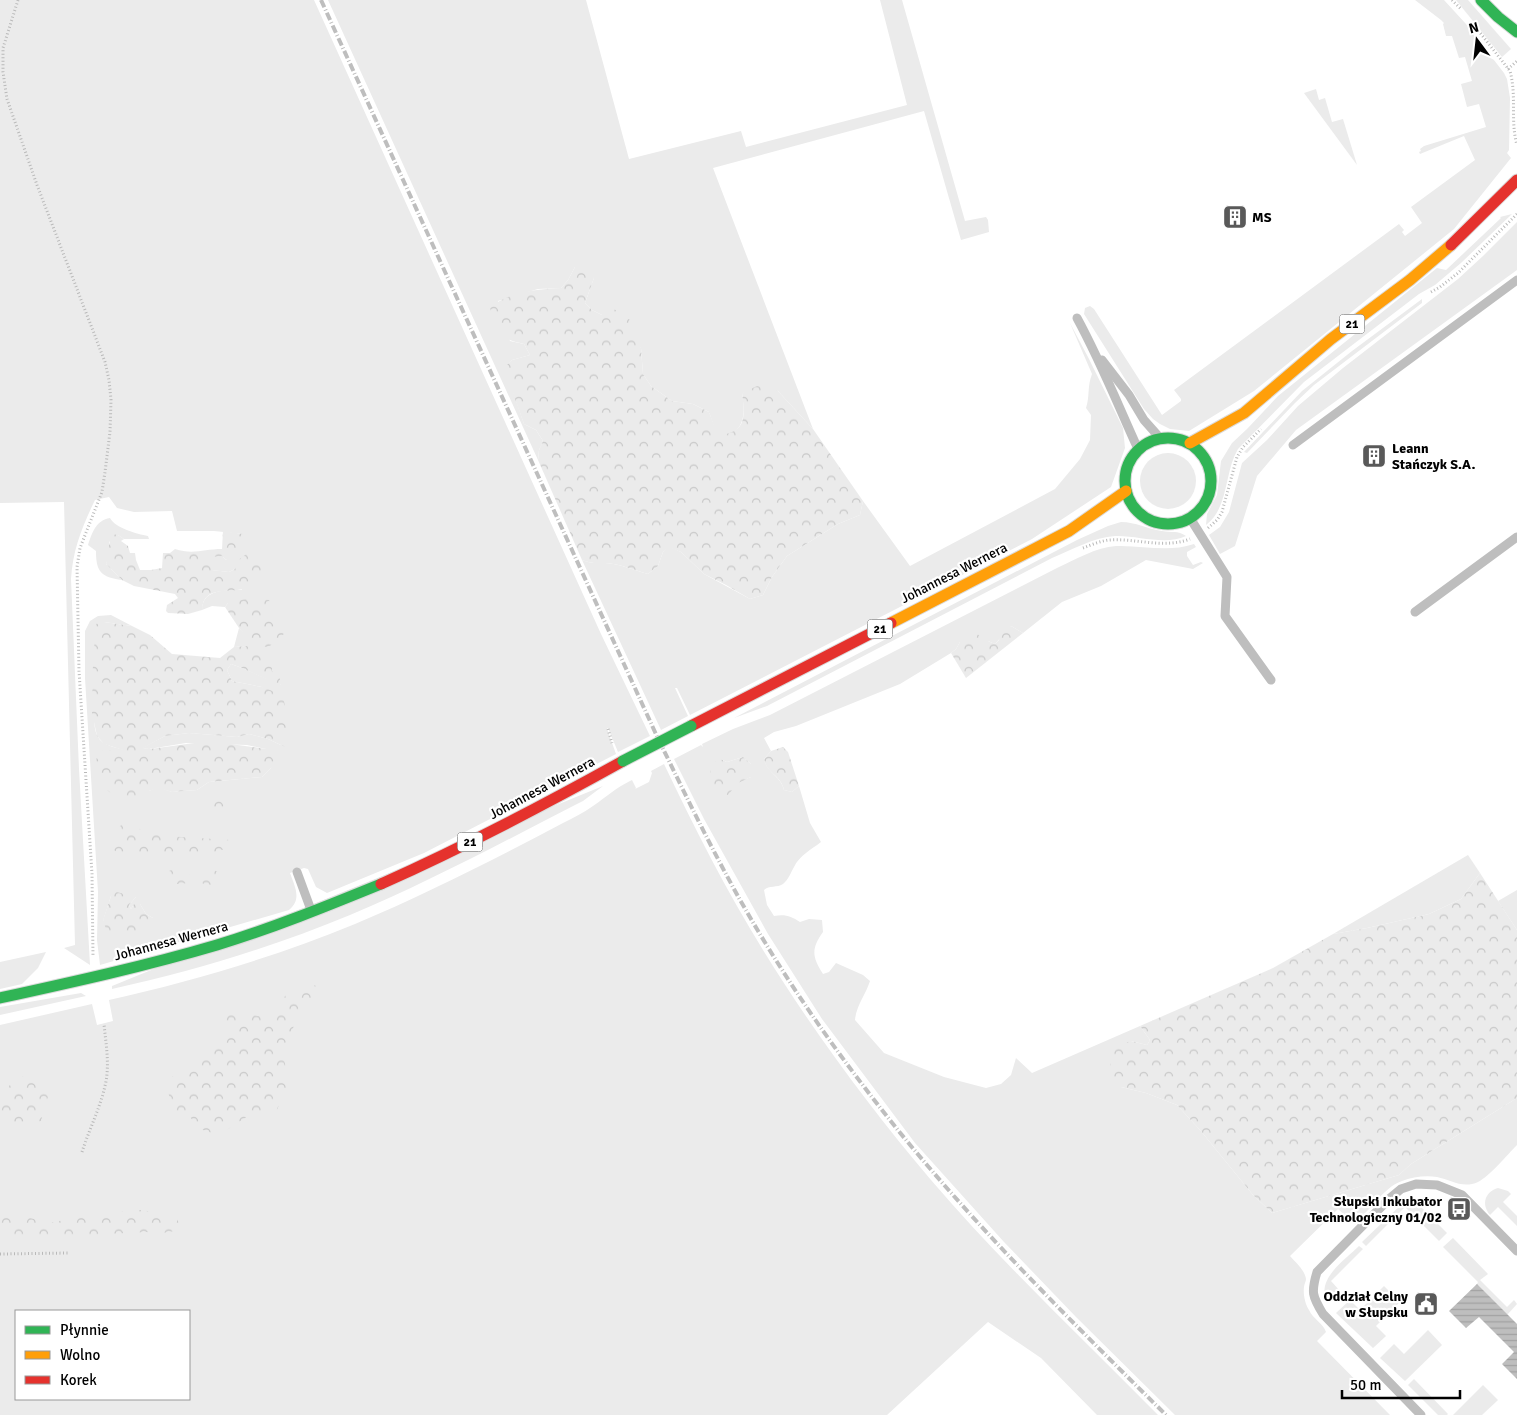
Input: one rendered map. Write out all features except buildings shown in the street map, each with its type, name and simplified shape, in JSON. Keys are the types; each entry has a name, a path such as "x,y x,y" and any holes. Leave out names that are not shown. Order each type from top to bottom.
{"main road":[{"path":"1481,0 1515,36"},
{"name":"21","path":"1460,236 1506,176"},
{"name":"21","path":"1190,443 1244,413 1331,339 1410,280 1460,236 1517,180"},
{"name":"21","path":"1228,434 1244,413"},
{"path":"1160,438 1175,438 1190,443 1209,458 1211,487 1207,499 1200,510 1190,518 1171,524 1161,524 1131,512 1124,479 1127,467 1138,449 1160,438"},
{"name":"Johannesa Wernera","path":"0,998 95,977 208,948 312,912 393,878 510,823 623,761 1068,531 1126,491"},
{"name":"Johannesa Wernera","path":"1068,531 1106,519"}],"lane":[{"path":"1293,445 1517,280"},
{"path":"1077,318 1094,350 1138,449"},
{"path":"1094,350 1129,395 1144,420 1160,438"},
{"path":"1190,518 1227,577 1225,616 1271,680"},
{"path":"1415,612 1517,537"},
{"path":"297,872 312,912"},
{"path":"1421,1415 1323,1314 1315,1300 1313,1288 1317,1272 1401,1188 1416,1184 1437,1185 1462,1195 1517,1251"}],"path":[{"path":"18,0 3,48 3,72 7,99 37,185 105,362 111,400 110,432 102,492 80,548 77,567 79,670 92,874 93,961 95,977"},
{"path":"1452,0 1467,16"},
{"path":"1473,24 1512,76 1516,90 1515,135 1517,145"},
{"path":"1508,69 1517,62"},
{"path":"1425,294 1440,287 1458,273 1517,214"},
{"path":"1208,528 1218,520 1222,512 1237,457 1243,447 1261,428"},
{"path":"1079,550 1109,540 1164,543 1190,539"},
{"path":"82,1152 105,1085 108,1068 104,1024"},
{"path":"0,1254 68,1253"}],"green space":[{"path":"0,0 314,0 601,634 650,736 618,752 608,728 616,754 424,853 327,893 316,887 308,869 304,868 290,873 296,897 293,906 289,910 100,965 97,940 98,892 85,678 85,631 90,621 98,616 111,615 132,626 104,622 94,699 95,728 100,740 110,746 125,750 149,791 158,787 172,792 197,790 209,782 262,777 271,768 274,756 266,749 247,745 186,743 149,749 142,748 165,736 189,733 237,737 249,734 268,739 285,747 262,687 232,681 227,670 231,664 281,685 272,671 247,646 234,647 239,628 245,633 228,603 225,607 212,606 202,610 203,603 210,594 242,590 235,569 229,572 211,570 210,556 222,556 226,560 243,534 214,531 177,531 172,511 134,512 117,508 109,497 95,500 79,538 71,579 90,965 64,948 75,945 64,502 0,503","holes":["125,894 136,897 129,905 131,909 134,904 140,904 146,914 153,918 103,921 111,896"]},
{"path":"328,0 586,0 629,159 741,131 746,147 907,105 880,0 902,0 965,221 986,217 989,232 961,240 924,111 713,168 813,429 777,390 742,393 742,422 730,434 717,435 709,412 693,404 672,401 651,386 643,374 641,348 585,303 594,278 575,267 561,288 538,289 498,301 510,341 524,344 530,355 512,360 505,368 524,424 536,430 543,441 539,450 538,460"},
{"path":"1415,0 1444,0 1466,24 1504,73 1507,79 1510,98 1509,150 1507,153 1511,158 1454,229 1254,391 1189,431 1170,429 1160,424 1144,409 1084,314 1085,308 1090,306 1094,309 1162,415 1181,401 1174,390 1399,224 1404,230 1402,232 1405,236 1422,223 1411,207 1475,160 1464,136 1420,154 1419,152 1424,146 1486,127 1479,104 1467,107 1461,84 1472,81 1465,57 1459,58 1452,36 1446,36 1444,23"},
{"path":"1456,0 1468,0 1511,49 1502,57"},
{"path":"1316,89 1319,100 1325,98 1332,122 1343,119 1357,165 1304,93"},
{"path":"1512,214 1435,285 1419,294 1304,382 1238,449 1230,468 1223,500 1213,518 1206,525 1207,514 1217,495 1221,461 1232,443 1278,396 1437,268 1446,270 1500,217"},
{"path":"1517,222 1517,270 1296,430 1257,476 1235,546 1220,554 1209,535 1220,527 1229,512 1242,463 1267,440 1298,406 1343,368 1458,279"},
{"path":"588,265 594,278 585,303 592,310 602,315 614,309 630,320 641,348 643,374 651,386 672,401 693,404 709,412 718,435 734,431 742,422 744,409 742,393 757,386 777,390 813,429 863,501 860,515 838,524 787,556 772,577 763,595 750,599 704,574 681,552 668,547 663,552 658,566 648,574 616,565 592,563 582,560 538,460 539,450 543,441 536,430 524,424 504,368 512,360 530,355 524,344 509,340 500,333 490,308 505,298 514,295 561,288 575,267"},
{"path":"1422,299 1422,303 1314,385 1247,453 1244,452 1302,391"},
{"path":"1070,323 1123,428 1125,448 1111,487 1032,539 690,715 677,688 675,688 688,716 661,730 582,560 592,563 616,565 648,574 658,566 663,552 668,546 681,552 704,574 750,599 763,595 772,577 787,556 838,524 860,515 863,501 910,566 1055,489 1080,459 1090,440 1091,415 1086,408 1092,374"},
{"path":"1168,453 1179,455 1188,461 1194,470 1196,481 1194,492 1188,501 1179,507 1168,509 1157,507 1148,501 1142,492 1140,481 1142,470 1148,461 1157,455"},
{"path":"110,518 121,528 148,536 149,539 124,539 118,535 109,542 110,553 106,564 122,580 109,577 101,572 97,564 96,551 88,545 98,524"},
{"path":"1121,522 1165,532 1177,532 1186,536 1178,539 1160,540 1115,536 1083,544 1052,558 767,706 734,718 1077,540"},
{"path":"223,531 243,534 246,543 226,560 222,556 211,557 215,564 212,570 229,572 235,569 238,560 248,553 262,568 264,574 249,587 213,593 204,602 202,610 188,614 168,613 166,611 167,605 178,598 175,594 134,586 122,580 106,564 112,534 124,539 121,541 128,546 130,553 135,553 140,570 151,570 162,568 163,553 170,553 175,549 193,552 222,549"},
{"path":"1194,544 1196,547 1187,552 1187,556 1193,565 1203,563 1193,569 1146,560 1101,586 1062,602 1023,633 1011,626 995,644 988,641 960,642 951,653 900,684 796,726 774,732 764,738 771,751 764,759 765,763 780,781 784,790 792,792 799,786 810,823 821,842 799,859 783,884 764,890 767,905 774,916 788,916 800,922 809,919 822,920 823,932 816,943 814,953 823,974 829,972 836,963 863,975 870,981 857,1010 855,1020 884,1053 944,1077 986,1088 1001,1084 1011,1075 1016,1058 1032,1073 1140,1026 1150,1040 1147,1045 1131,1041 1121,1087 1146,1093 1177,1105 1253,1195 1272,1213 1399,1175 1411,1164 1517,1098 1517,1145 1483,1179 1467,1185 1433,1176 1410,1178 1402,1181 1383,1194 1355,1221 1352,1221 1338,1209 1290,1256 1302,1269 1305,1276 1305,1302 1326,1332 1317,1341 1390,1415 1175,1415 1076,1317 1004,1242 915,1143 822,1019 768,934 704,819 674,759 701,745 703,747 702,744 733,729 770,715 1086,554 1116,546 1184,547","holes":["743,757 751,764 751,777 738,782 720,759 727,762"]},
{"path":"250,598 269,600 284,633 280,641 267,647 257,645 239,628 225,607 228,603"},
{"path":"104,622 132,626 150,635 172,654 220,658 234,647 247,646 265,652 272,663 272,671 279,674 281,686 231,664 227,670 232,681 262,687 283,695 288,725 285,747 268,739 249,734 237,737 189,733 165,736 143,748 150,749 209,741 267,749 274,755 278,764 262,777 209,782 197,790 172,792 158,788 149,791 144,796 127,797 110,793 99,779 96,759 100,751 123,750 104,744 97,736 92,713 96,624"},
{"path":"1011,626 1023,633 966,678 951,653 960,642 977,634 995,644 999,640 1001,630"},
{"path":"783,747 788,752 799,786 792,792 784,790 780,781 765,764 764,759 771,751"},
{"path":"743,757 751,764 751,777 738,783 728,795 716,793 711,780 710,765 720,759 727,762"},
{"path":"664,764 711,858 763,950 822,1039 886,1125 931,1180 986,1241 1158,1415 1097,1415 1041,1358 988,1322 887,1415 0,1415 0,1025 92,1004 97,1025 113,1021 109,1000 172,985 234,967 295,947 382,913 486,863 586,811 632,780 635,789 649,782 651,771"},
{"path":"603,786 583,801 436,876 321,927 232,957 112,989 112,986"},
{"path":"221,796 234,803 236,808 232,812 211,808 209,803"},
{"path":"124,823 165,836 231,840 233,844 229,849 202,856 171,858 142,855 122,856 110,844 115,832"},
{"path":"1468,855 1480,873 1461,899 1429,914 1333,934"},
{"path":"203,865 218,872 213,885 203,884 200,868"},
{"path":"179,867 191,876 189,883 177,884 171,880 169,871"},
{"path":"1480,873 1517,930 1517,1098 1411,1164 1399,1175 1272,1213 1253,1195 1177,1105 1146,1093 1121,1087 1110,1080 1110,1066 1115,1047 1131,1041 1147,1045 1150,1040 1140,1026 1273,968 1333,934 1429,914 1461,899"},
{"path":"1517,890 1517,930 1498,901"},
{"path":"132,891 137,893 129,905 131,909 134,904 140,904 146,914 153,918 156,924 142,931 112,936 106,929 103,920 111,896 116,892 125,894"},
{"path":"46,952 38,968 22,984 0,989 0,962"},
{"path":"310,983 322,989 316,1003 298,1018 282,1050 290,1087 274,1116 248,1116 219,1135 198,1127 190,1116 173,1116 166,1080 212,1054 216,1043 225,1041 230,1029 222,1025 226,1011 258,1016 277,1012 286,994"},
{"path":"81,993 86,996 0,1015 0,1007"},
{"path":"25,1075 42,1080 49,1093 41,1121 28,1126 0,1126 0,1092"},
{"path":"1498,1188 1511,1194 1503,1202 1517,1216 1517,1226 1498,1207 1490,1215 1487,1211 1485,1203 1487,1195"},
{"path":"1413,1199 1447,1233 1439,1241 1405,1207 1366,1246 1362,1242 1405,1201"},
{"path":"140,1210 175,1215 180,1225 175,1231 162,1233 146,1232 34,1238 0,1233 0,1215 26,1217 50,1223 87,1215"},
{"path":"1453,1238 1488,1274 1480,1280 1507,1307 1514,1300 1517,1304 1507,1315 1443,1247"},
{"path":"1359,1246 1363,1249 1331,1281 1340,1291 1328,1303 1325,1295 1325,1286 1328,1279 1339,1264"},
{"path":"1384,1286 1400,1302 1376,1326 1386,1336 1373,1348 1336,1313 1350,1300 1360,1310"},
{"path":"1428,1330 1442,1345 1405,1381 1380,1358 1394,1344 1404,1354"},
{"path":"1414,1379 1447,1415 1438,1415 1408,1385"},
{"path":"1483,1385 1498,1400 1482,1415 1453,1415"}],"shaded area":[{"path":"1477,1284 1517,1324 1517,1379 1502,1364 1514,1352 1479,1317 1466,1328 1449,1311"}],"railway":[{"path":"321,0 655,732 706,837 753,923 831,1042 899,1132 935,1175 1048,1297 1166,1415"}],"traffic: fast":[{"path":"1481,0 1517,32"},
{"path":"1168,438 1184,441 1192,445 1204,457 1208,465 1211,481 1208,497 1204,505 1192,517 1184,521 1168,524 1152,521 1144,517 1132,505 1128,497 1125,481 1128,465 1132,457 1144,445 1152,441 1168,438"},
{"path":"623,761 691,726"},
{"path":"0,998 136,967 217,945 279,924 381,884"}],"traffic: slow":[{"path":"1190,443 1244,413 1331,339 1410,280 1451,245"},
{"path":"891,623 1069,531 1126,491"}],"traffic: jam":[{"path":"1451,245 1517,180"},
{"path":"691,726 891,623"},
{"path":"381,884 504,825 623,761"}],"place":[{"name":"MS","path":"1235,217"},
{"name":"Leann Stańczyk S.A.","path":"1374,456"},
{"name":"Słupski Inkubator Technologiczny 01/02","path":"1459,1209"},
{"name":"Oddział Celny w Słupsku","path":"1426,1304"}]}
